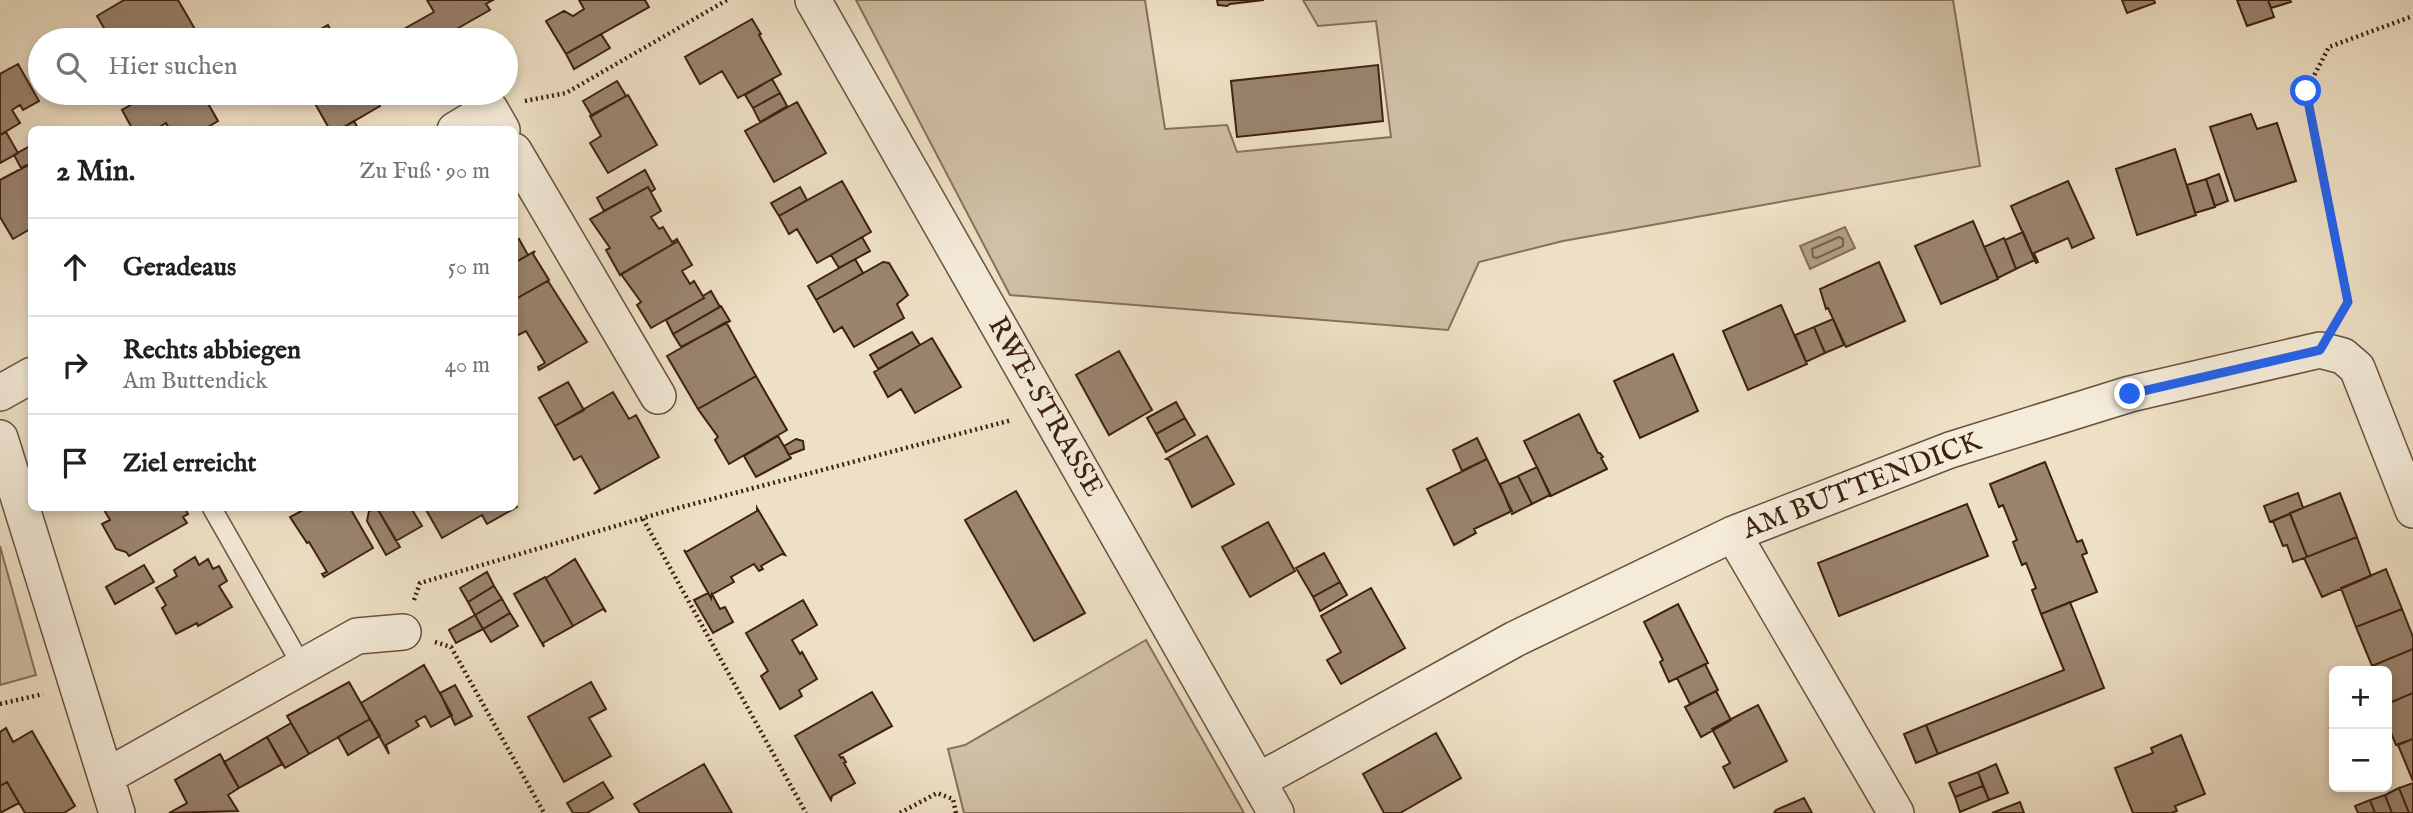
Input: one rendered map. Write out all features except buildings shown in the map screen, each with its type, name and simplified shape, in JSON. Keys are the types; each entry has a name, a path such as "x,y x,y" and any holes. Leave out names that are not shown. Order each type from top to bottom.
{"street":[{"name":"RWE-STRASSE","path":"813,0 1276,813"},
{"path":"470,126 496,119"},
{"path":"518,158 658,396"},
{"path":"2320,350 2343,356 2357,368 2413,510"},
{"name":"AM BUTTENDICK","path":"1258,781 1515,639 1733,534 1950,450 2130,394 2320,350"},
{"path":"0,393 28,377"},
{"path":"0,438 117,813"},
{"path":"1733,534 1896,813"},
{"path":"107,776 357,636 402,632"}],"lane":[{"path":"214,511 302,666"}],"path":[{"path":"496,119 566,93 727,0"},
{"path":"2320,350 2348,302 2306,91 2329,47 2413,16"},
{"path":"544,813 451,647 402,632 420,583 643,519 1047,410"},
{"path":"643,519 806,813"},
{"path":"0,704 78,685"},
{"path":"900,813 937,793 953,799 956,813"}],"shaded area":[{"path":"856,0 1145,0 1165,129 1227,125 1237,152 1391,137 1376,21 1318,26 1303,0 1953,0 1980,166 1563,241 1479,262 1448,330 1010,295"},
{"path":"0,546 36,675 0,685"},
{"path":"1146,640 1244,813 964,813 948,749 965,745"}],"water":[{"path":"1845,227 1855,248 1810,269 1800,246"}],"route":[{"path":"2130,394 2320,350 2348,302 2306,91"}]}
